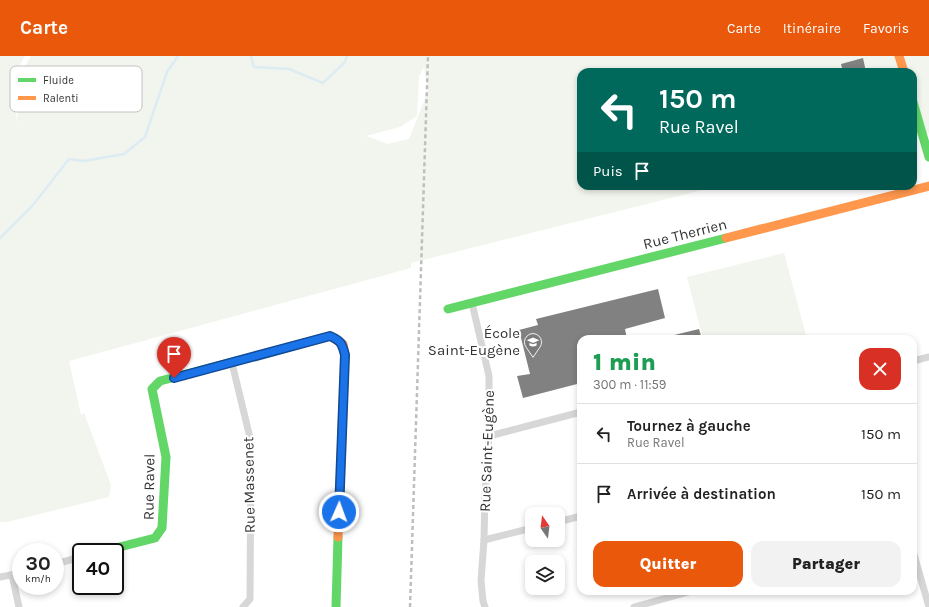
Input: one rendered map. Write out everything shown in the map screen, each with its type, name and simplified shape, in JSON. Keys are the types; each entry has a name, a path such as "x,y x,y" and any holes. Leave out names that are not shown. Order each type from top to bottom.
{"street":[{"path":"899,56 903,68"},
{"path":"917,116 929,157"},
{"name":"Rue Therrien","path":"917,189 929,186"},
{"name":"Rue Therrien","path":"448,309 913,190"},
{"name":"Rue Saint-Eugène","path":"472,303 489,376 489,436 484,494 484,540 481,581 484,604 477,607"},
{"name":"Rue Ravel","path":"124,546 155,538 162,528 166,457 152,389 160,381 330,336 343,344 345,355 336,607"},
{"path":"917,360 929,357"},
{"name":"Rue Massenet","path":"232,363 251,442 250,599 243,607"},
{"path":"489,436 577,413"},
{"path":"565,520 577,517"},
{"path":"484,540 525,530"},
{"path":"917,565 929,607"},
{"path":"0,577 12,575"},
{"path":"16,595 19,607"},
{"path":"634,607 678,595"}],"shaded area":[{"path":"0,56 25,56 19,66 10,66 10,112 16,112 17,124 18,112 142,112 142,66 25,66 31,56 929,56 929,133 917,136 917,68 577,68 577,190 702,190 411,263 411,268 69,361 81,415 84,413 111,485 109,497 7,522 0,522","holes":["424,67 428,91 409,139 388,144 366,136 400,127 417,116 419,76"]},
{"path":"784,253 806,335 702,335 687,277"}],"building":[{"path":"863,58 865,68 842,68 841,64"},
{"path":"658,289 665,318 625,329 626,335 577,335 577,384 523,398 517,376 530,374 519,330 538,325 536,319"},
{"path":"699,329 701,335 674,335"}],"waterway":[{"path":"0,238 33,205 69,159 84,161 124,154 145,137 167,72 178,56"},
{"path":"251,56 254,67 289,69 323,83 345,62 347,56"}],"railway":[{"path":"410,607 428,56"}],"traffic: fast":[{"path":"917,116 929,157"},
{"path":"448,309 726,238"},
{"path":"124,546 155,538 162,528 166,457 152,389 160,381 267,353"},
{"path":"336,607 338,537"}],"traffic: slow":[{"path":"899,56 903,68"},
{"path":"917,189 929,186"},
{"path":"726,238 913,190"},
{"path":"267,353 330,336 343,344 345,355 338,537"}],"place":[{"name":"École Saint-Eugène","path":"533,357"}],"route":[{"path":"174,378 330,336 337,339 343,344 345,355 339,512"}]}
